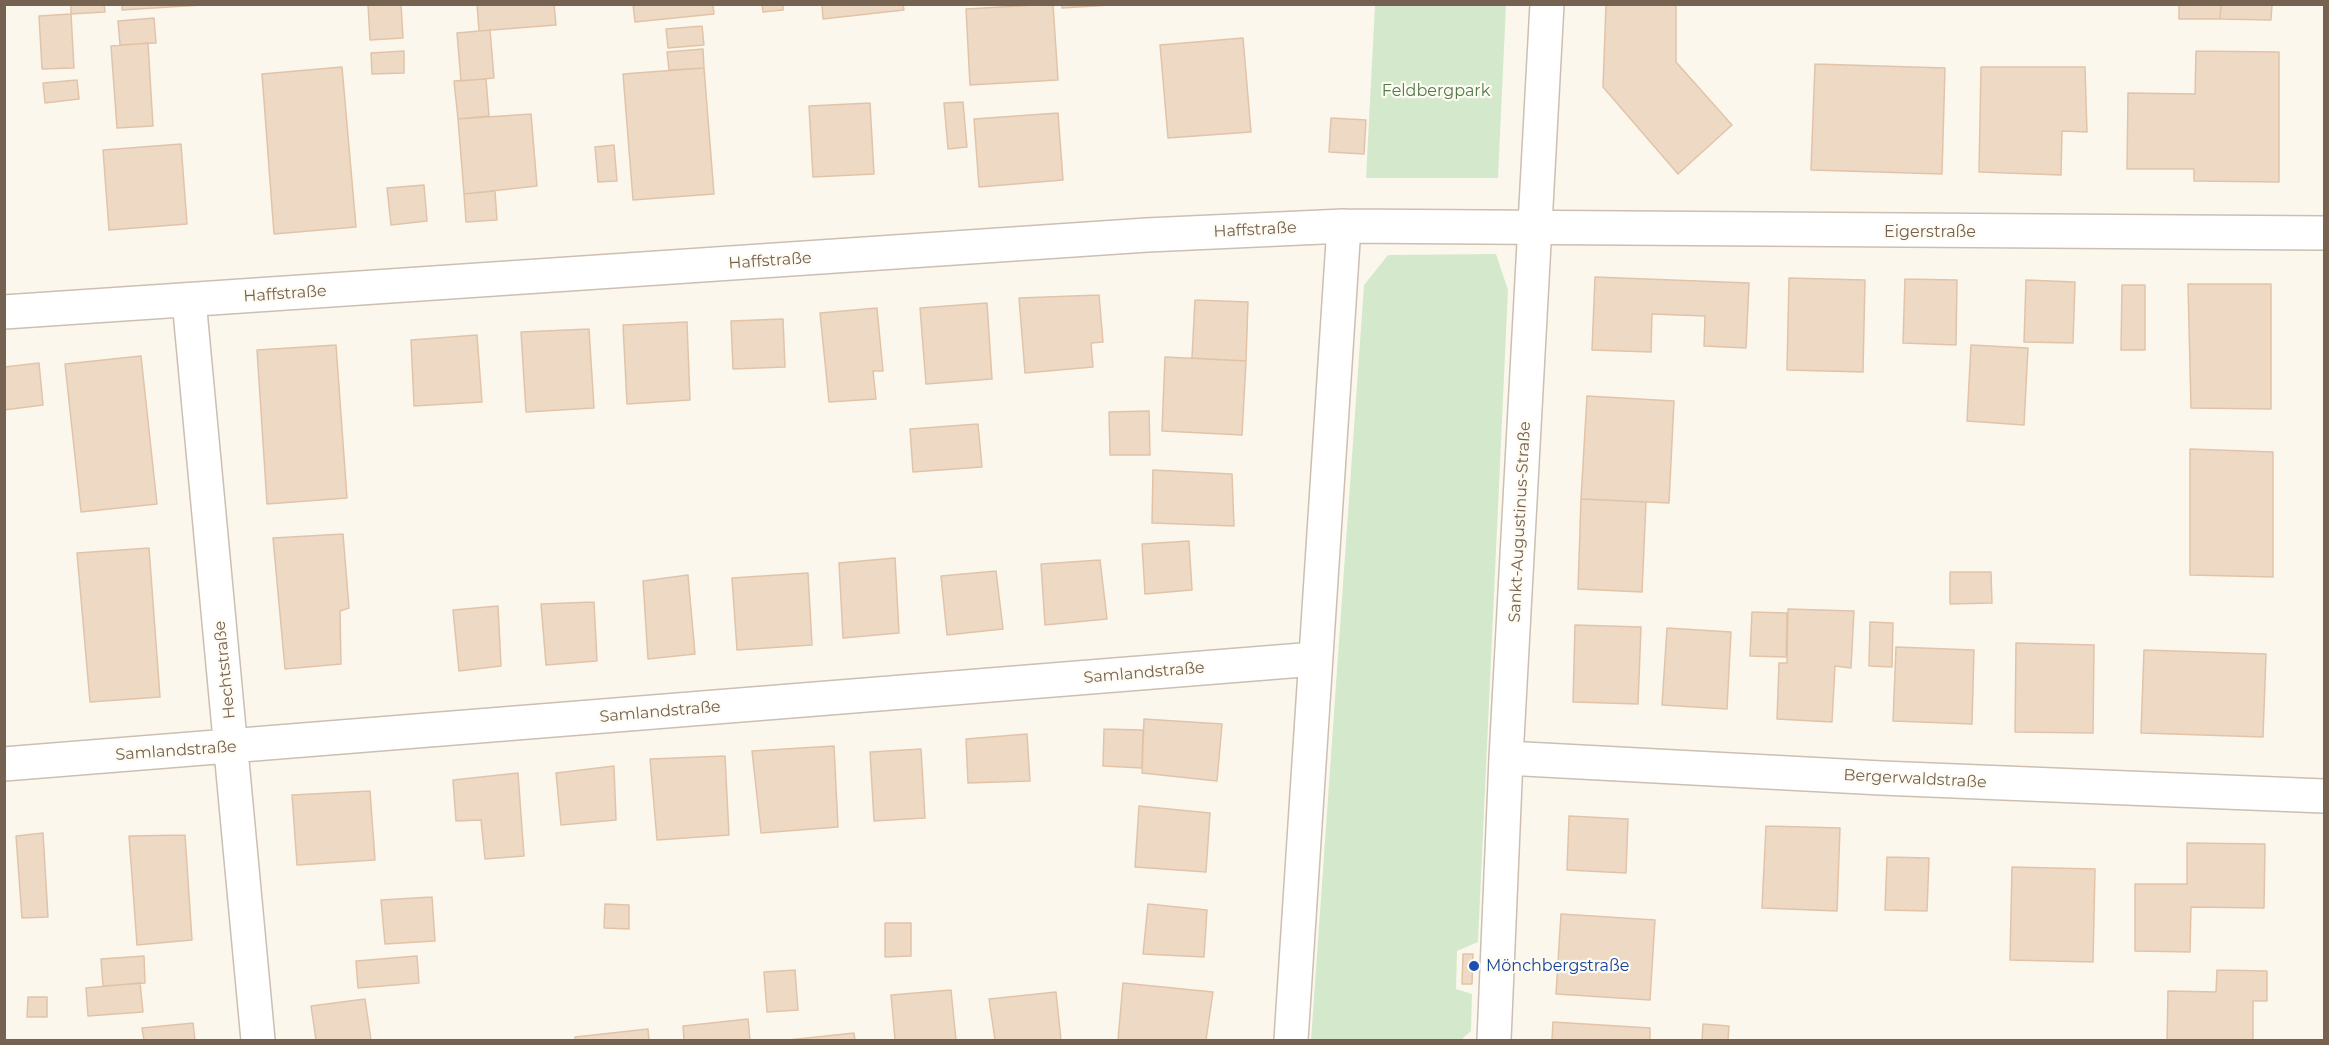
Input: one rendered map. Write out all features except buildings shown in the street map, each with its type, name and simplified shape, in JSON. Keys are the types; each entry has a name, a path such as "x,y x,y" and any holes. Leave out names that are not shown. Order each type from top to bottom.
{"street":[{"name":"Sankt-Augustinus-Straße","path":"1494,1041 1506,758 1548,4"},
{"name":"Haffstraße","path":"4,312 1135,236 1344,226 1536,229"},
{"path":"1291,1041 1344,226"},
{"name":"Eigerstraße","path":"1536,229 2325,233"},
{"name":"Hechtstraße","path":"189,300 258,1041"},
{"name":"Samlandstraße","path":"4,764 1316,659"},
{"name":"Bergerwaldstraße","path":"1506,758 1881,778 2325,796"}],"green space":[{"name":"Feldbergpark","path":"1375,5 1506,5 1498,178 1366,178"},
{"path":"1496,254 1508,290 1478,942 1457,951 1456,989 1472,994 1471,1031 1461,1040 1311,1040 1364,285 1388,255"}],"place":[{"name":"Mönchbergstraße","path":"1474,966"}]}
